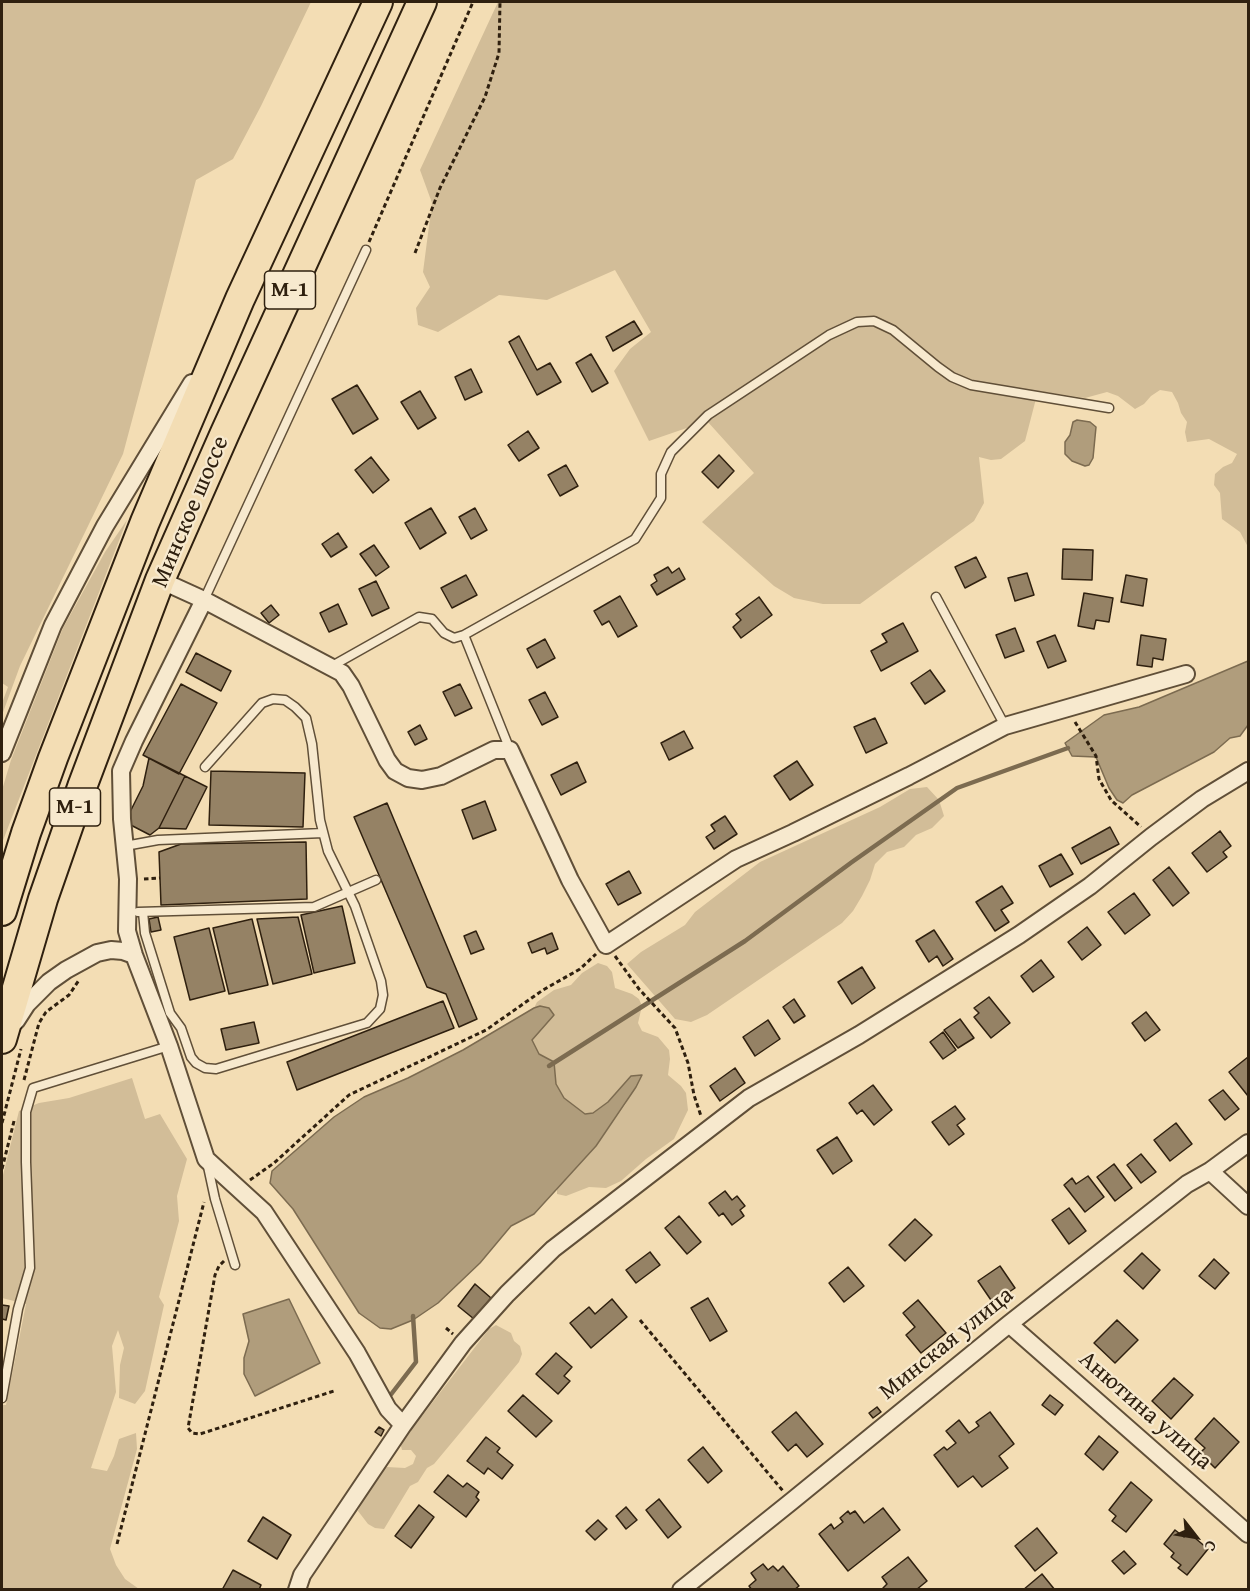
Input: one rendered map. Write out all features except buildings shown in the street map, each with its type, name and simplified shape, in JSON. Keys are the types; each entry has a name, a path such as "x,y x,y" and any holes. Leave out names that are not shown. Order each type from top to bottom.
{"highway":[{"name":"Минское шоссе","path":"2,911 26,833 109,610 240,299 378,2"},
{"name":"Минское шоссе","path":"11,1044 43,899 82,787 160,580 225,432 422,2"}],"street":[{"path":"2,753 32,672 53,625 99,536 165,429 240,299"},
{"path":"160,580 204,600 342,673 351,686 387,760 395,771 408,778 422,780 441,776 494,750 510,750 570,880 606,945 736,859 888,787 1005,726 1185,674"},
{"path":"111,950 118,945 136,912 122,819 121,771 204,600"},
{"path":"297,1590 302,1575 403,1425 463,1343 507,1294 553,1249 750,1098 859,1035 1019,935 1090,886 1150,837 1202,799 1248,771"},
{"path":"127,931 169,1046 206,1159 264,1212 357,1353 388,1409 403,1425"},
{"path":"2,1047 27,1004 49,982 66,970 97,953 111,950 134,955"},
{"name":"Минская улица","path":"681,1590 1009,1324 1187,1184 1210,1171 1248,1143"},
{"path":"1210,1171 1248,1206"},
{"name":"Анютина улица","path":"1009,1324 1248,1534"}],"lane":[{"path":"204,600 366,250"},
{"path":"332,666 419,617 432,619 444,633 454,638 464,634 634,539 661,498 661,474 671,452 708,415 829,334 857,322 874,321 893,330 952,377 971,385 1109,408"},
{"path":"936,597 1005,726"},
{"path":"464,634 510,750"},
{"path":"205,767 262,704 273,699 285,700 295,706 306,718 312,744 323,832 328,851 347,892 355,906 381,981 383,995 380,1010 367,1023 216,1069 205,1068 196,1063 188,1051 182,1028 170,1013 146,933 136,912 314,907 347,892 376,880"},
{"path":"125,846 158,840 323,832"},
{"path":"2,1398 6,1352 30,1268 26,1122 33,1088 169,1046"},
{"path":"206,1159 235,1265"}],"path":[{"path":"366,250 473,2"},
{"path":"415,253 440,188 485,97 499,53 500,2"},
{"path":"1082,732 1096,756 1099,779 1110,800 1150,837"},
{"path":"142,879 160,878"},
{"path":"238,1188 274,1163 349,1095 486,1030 543,990 580,969 606,945 639,989 675,1028 688,1063 694,1095 707,1132"},
{"path":"23,1085 39,1023 45,1012 76,988 82,972 74,978"},
{"path":"2,1123 11,1044"},
{"path":"2,1169 15,1116"},
{"path":"117,1544 202,1206 212,1187"},
{"path":"232,1254 219,1266 215,1275 188,1428 192,1433 200,1434 334,1391"},
{"path":"640,1320 792,1501"}],"shaded area":[{"path":"2,2 311,2 233,159 196,180 123,454 20,666 2,715 2,703 8,687 2,683"},
{"path":"498,2 1248,2 1248,547 1240,532 1222,519 1220,493 1214,485 1215,474 1232,463 1237,454 1209,439 1187,442 1185,432 1187,422 1172,392 1160,390 1135,409 1118,396 1107,392 1085,398 1038,391 1025,441 1001,459 991,460 979,457 984,503 974,521 860,604 823,604 794,598 774,586 702,522 754,473 707,421 649,441 614,371 630,349 651,332 615,270 547,300 499,295 438,332 418,325 416,308 430,287 423,272 432,203 420,170"},
{"path":"1077,420 1090,422 1096,427 1093,458 1089,465 1085,466 1072,461 1065,454 1065,442 1070,435 1073,422"},
{"path":"127,520 2,843 2,790 11,760 63,628 105,552"},
{"path":"1248,661 1248,725 1240,736 1230,738 1214,752 1132,795 1123,803 1117,800 1109,788 1096,757 1072,756 1065,743 1104,715 1139,707"},
{"path":"927,787 939,800 944,816 932,828 916,835 904,847 887,852 875,864 862,896 842,923 707,1015 691,1022 675,1019 627,964 641,952 685,925 695,912 760,862 880,807 910,789"},
{"path":"598,963 607,966 612,972 615,988 639,999 642,1006 638,1023 642,1031 658,1037 669,1050 668,1075 686,1093 688,1110 674,1139 621,1181 606,1188 589,1187 566,1196 557,1194 557,1188 596,1146 625,1105 642,1075 631,1076 608,1102 593,1113 585,1114 564,1098 556,1084 554,1062 539,1054 531,1040 546,1024 540,1006 534,1008 537,1002 554,990 571,985 582,973"},
{"path":"540,1006 549,1008 554,1015 532,1040 539,1054 554,1062 556,1084 564,1098 585,1114 593,1113 608,1102 631,1076 642,1075 596,1146 534,1214 511,1226 480,1263 438,1303 413,1320 391,1329 380,1328 359,1313 293,1209 270,1183 272,1171 334,1117 364,1097 463,1050"},
{"path":"132,1078 145,1119 160,1114 187,1159 177,1196 179,1221 159,1297 164,1305 145,1391 135,1404 119,1398 120,1365 124,1348 118,1330 112,1346 116,1392 91,1468 107,1471 119,1439 136,1433 137,1449 110,1549 125,1579 139,1589 2,1589 2,1405 6,1405 26,1304 2,1298 2,1179 19,1111 39,1103 69,1098"},
{"path":"289,1299 320,1363 255,1396 244,1374 244,1358 249,1341 243,1314"},
{"path":"496,1325 511,1333 514,1341 520,1346 522,1354 519,1362 434,1464 427,1468 418,1482 410,1486 384,1529 368,1524 358,1511 364,1493 380,1471 387,1467 405,1468 413,1464 416,1456 411,1450 402,1450 400,1442 489,1329"}],"waterway":[{"path":"549,1066 745,941 957,788 1068,748"},
{"path":"389,1397 416,1362 413,1316"}]}
